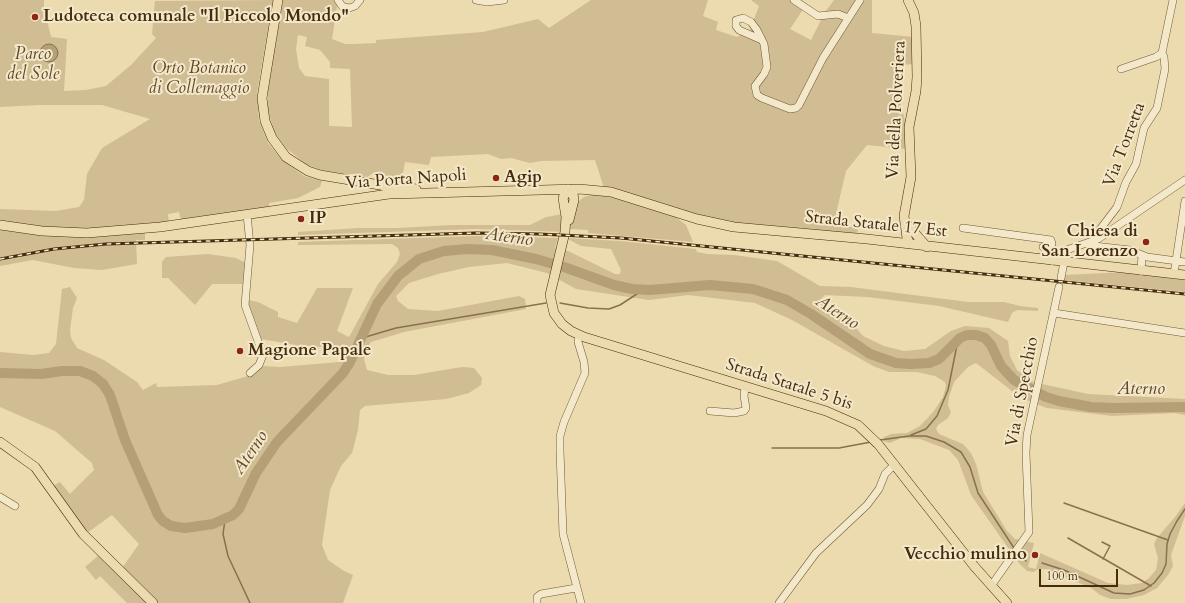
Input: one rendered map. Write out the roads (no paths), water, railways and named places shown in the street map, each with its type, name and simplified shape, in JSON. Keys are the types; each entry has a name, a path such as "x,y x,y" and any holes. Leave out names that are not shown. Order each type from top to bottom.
{"main road":[{"path":"278,0 262,98 264,117 270,134 286,157 302,169 320,175 371,183 388,190"},
{"name":"Via della Polveriera","path":"908,0 914,13 916,26 917,77 910,122 912,172 904,216 910,233 910,244"},
{"name":"Via Porta Napoli","path":"0,225 42,231 87,233 148,229 388,190 410,188 422,192 568,189"},
{"path":"543,189 557,196 568,205"},
{"path":"568,189 574,197 568,205"},
{"name":"Strada Statale 17 Est","path":"568,189 596,190 628,197 697,219 726,226 910,244 927,247 1053,258 1064,262 1178,275"},
{"path":"568,205 582,195 596,190"},
{"name":"Strada Statale 5 bis","path":"568,205 561,252 552,281 550,301 554,313 562,324 579,335 826,411 850,421 871,436 895,464 991,586 1007,603"},
{"path":"896,243 910,233 927,247"},
{"path":"0,442 35,467 83,534 153,603"}],"street":[{"path":"338,0 342,6 349,8 355,6 360,0"},
{"path":"476,0 486,2 504,0"},
{"path":"794,0 818,16 838,14 848,18"},
{"path":"762,40 766,67 764,74 756,84 756,91 762,98 790,109 794,109 799,105 823,58 860,0"},
{"name":"Via Torretta","path":"1091,242 1117,207 1127,180 1136,164 1144,129 1156,110 1165,69 1164,56 1162,53 1173,0"},
{"path":"1121,69 1155,58 1162,53"},
{"path":"963,228 1052,240 1052,244 1044,247 1053,258 1068,249 1091,242 1185,179 1185,174"},
{"path":"1185,201 1184,221 1176,262 1178,275 1185,270"},
{"path":"247,214 250,245 245,305 264,355 259,365 250,373"},
{"path":"1091,242 1094,246 1130,250 1142,255 1176,262 1185,262"},
{"path":"1141,271 1142,255"},
{"path":"1061,278 1064,262"},
{"name":"Via di Specchio","path":"991,586 1029,532 1026,449 1034,401 1059,288"},
{"path":"1054,313 1185,334"},
{"path":"579,335 578,342 584,362 585,373 564,422 560,442 563,534 581,603"},
{"path":"710,411 734,413 744,411 746,408 744,396 746,387"},
{"path":"779,603 816,553 868,505 880,489 887,472 895,464"},
{"path":"0,497 15,506"},
{"path":"537,603 541,594 576,588"}],"waterway":[{"name":"Aterno","path":"0,373 41,374 62,371 80,371 93,376 103,384 110,395 125,440 158,515 163,521 171,526 185,528 213,524 233,515 239,509 256,473 277,442 343,373 350,362 377,304 398,276 419,259 444,251 467,249 492,250 536,259 564,267 614,285 632,289 650,290 710,285 753,289 787,300 811,314 870,354 896,363 929,363 939,359 960,338 967,335 976,335 985,338 991,345 1001,366 1014,380 1046,397 1091,407 1185,407"},
{"path":"560,303 588,308 609,309 620,305 643,290"},
{"path":"362,338 396,328 546,303"},
{"path":"911,435 926,429 937,416 948,390 957,345 964,336"},
{"path":"880,440 909,436 926,436 944,442 961,452 970,467 978,493 1014,548"},
{"path":"772,448 839,448 871,442"},
{"path":"1064,503 1168,540"},
{"path":"1042,563 1064,570 1114,593 1130,594 1144,590 1154,583 1162,573 1166,564 1167,544 1170,534 1185,509"},
{"path":"225,520 223,534 228,556 250,603"},
{"path":"1068,538 1151,586"},
{"path":"1102,542 1110,546 1103,559"},
{"path":"1018,554 1026,561"}],"railway":[{"path":"0,259 54,249 106,244 476,233 539,234 621,238 1185,294"}],"place":[{"name":"Ludoteca comunale \"Il Piccolo Mondo\"","path":"35,17"},
{"name":"Agip","path":"496,178"},
{"name":"IP","path":"301,219"},
{"name":"Chiesa di San Lorenzo","path":"1146,242"},
{"name":"Magione Papale","path":"240,351"},
{"name":"Vecchio mulino","path":"1035,555"}],"park label":[{"name":"Parco del Sole","path":"33,65"},
{"name":"Orto Botanico di Collemaggio","path":"199,79"}]}
